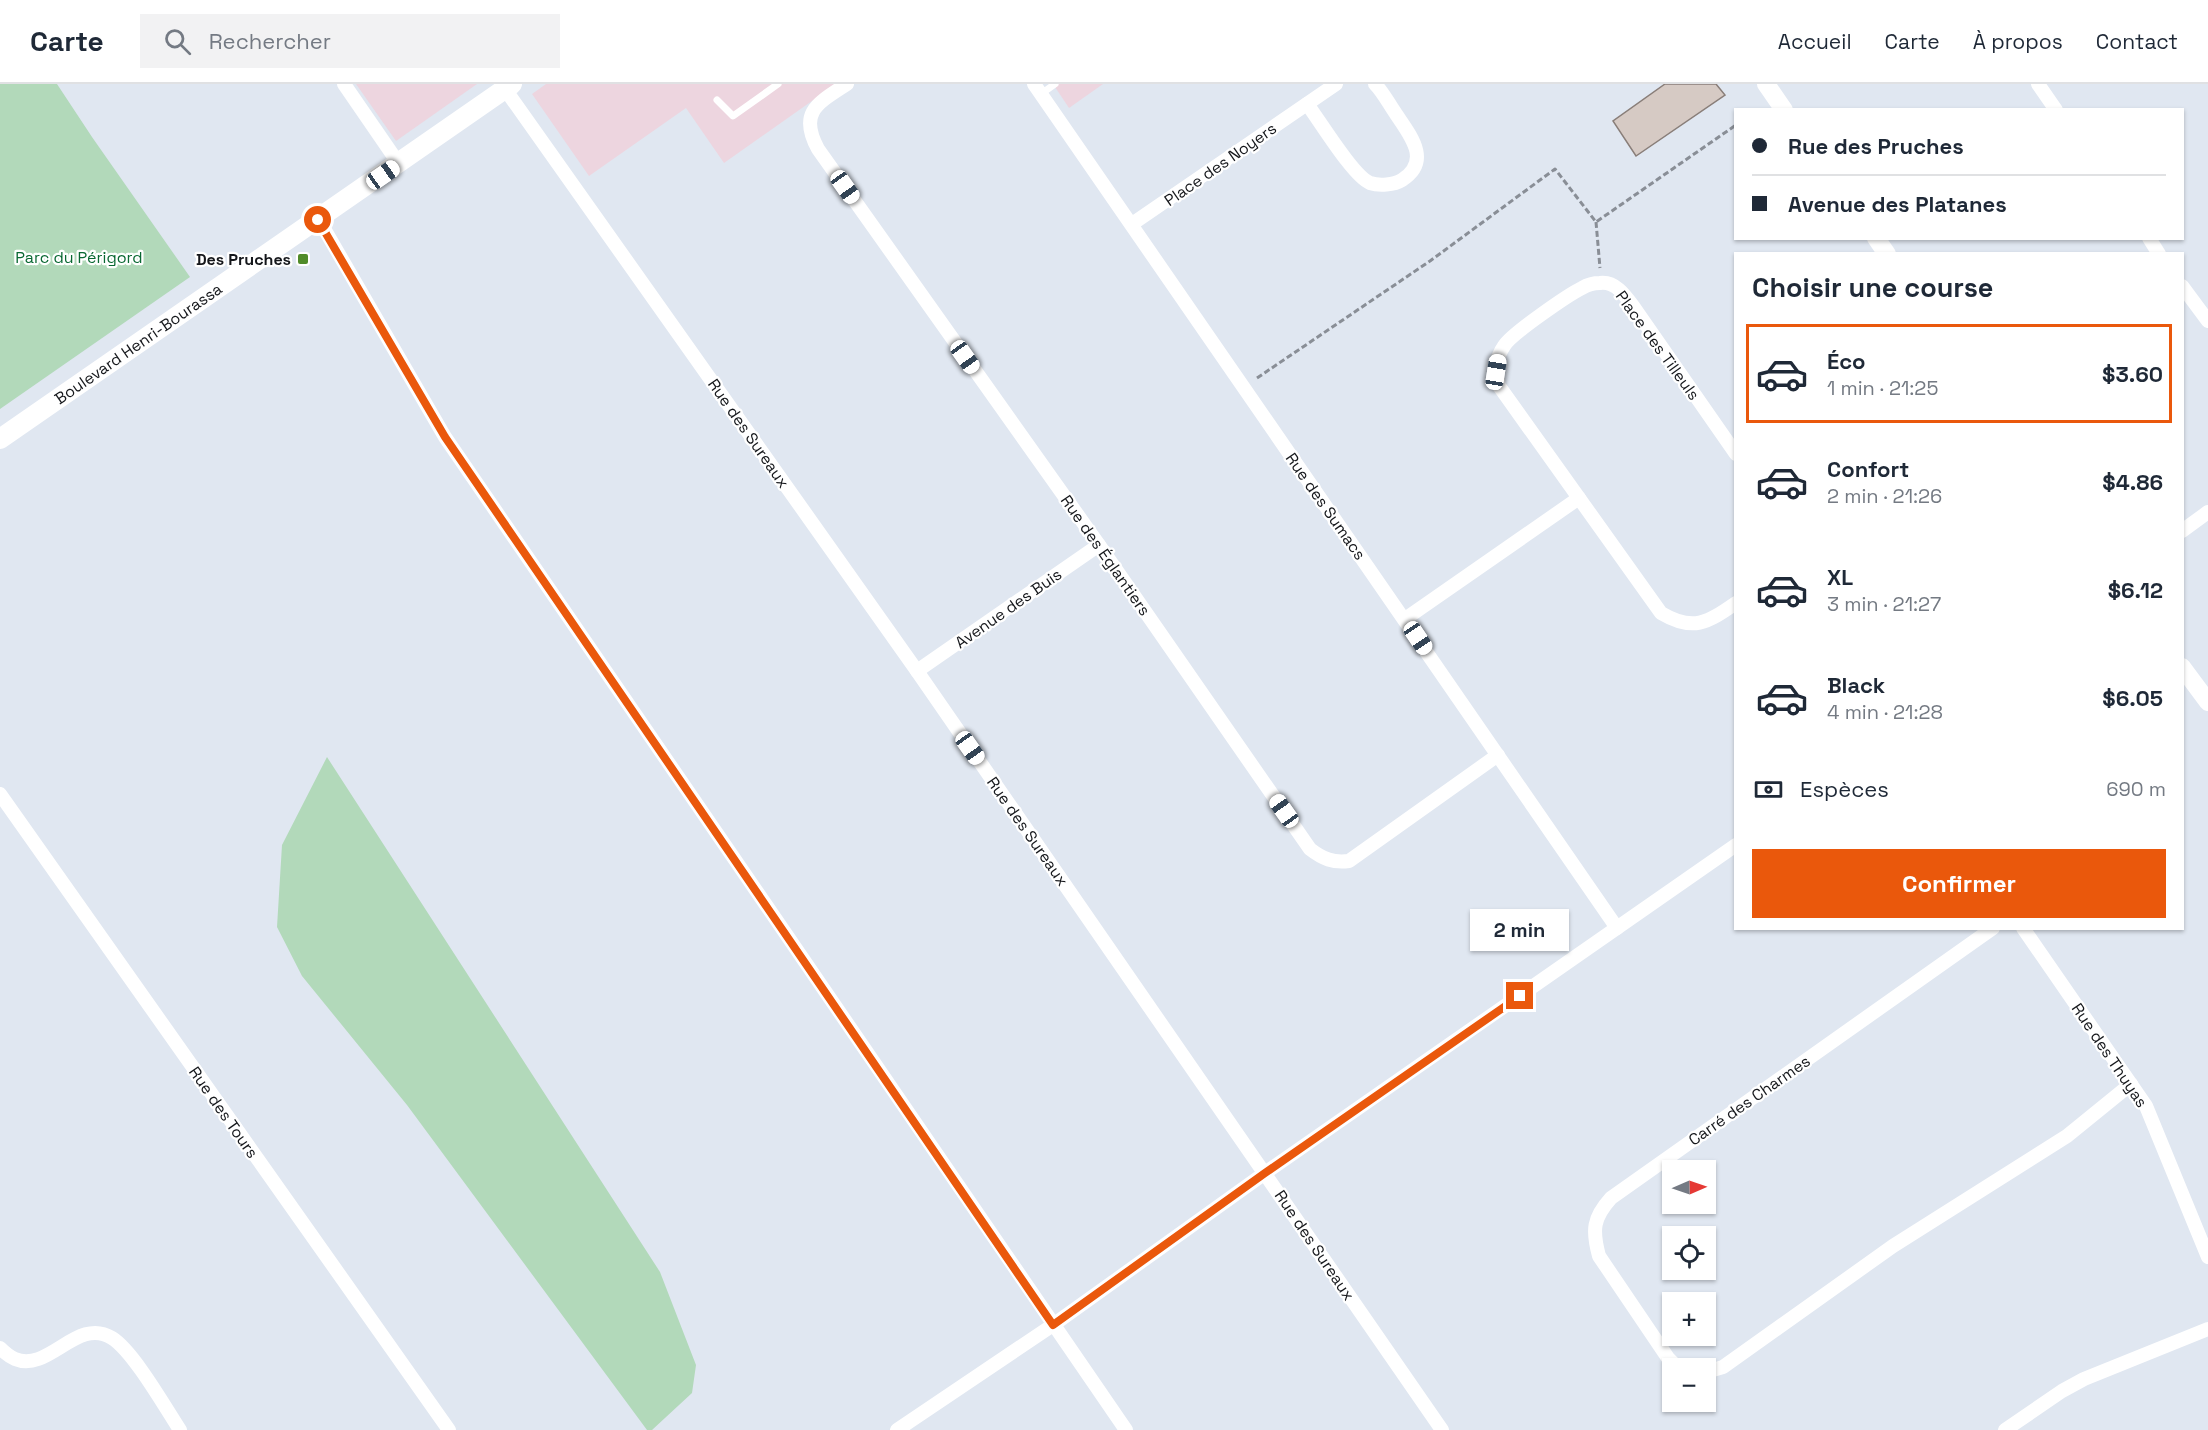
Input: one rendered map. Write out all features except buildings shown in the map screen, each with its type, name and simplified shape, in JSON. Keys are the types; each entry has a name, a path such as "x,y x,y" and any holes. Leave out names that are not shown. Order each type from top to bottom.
{"main road":[{"name":"Boulevard Henri-Bourassa","path":"0,439 509,86"}],"street":[{"path":"344,84 399,164"},
{"name":"Rue des Églantiers","path":"848,84 815,107 808,122 811,137 1310,849 1323,859 1338,862 1349,861 1498,755"},
{"name":"Place des Noyers","path":"1132,224 1336,84"},
{"path":"1307,104 1357,173 1370,183 1384,185 1400,182 1413,171 1418,156 1413,140 1374,84"},
{"path":"1766,84 1783,108"},
{"path":"2038,84 2055,108"},
{"name":"Rue des Sureaux","path":"509,86 1442,1430"},
{"name":"Rue des Sumacs","path":"1038,89 1617,928"},
{"path":"318,220 445,437 1126,1430"},
{"name":"Place des Tilleuls","path":"1734,451 1623,293 1613,285 1601,282 1583,287 1509,338 1498,358 1496,372 1499,386 1661,612 1673,620 1687,624 1718,616 1734,604"},
{"path":"2184,289 2208,321"},
{"path":"1404,619 1579,498"},
{"path":"2184,530 2208,512"},
{"name":"Avenue des Buis","path":"917,671 1099,545"},
{"path":"2184,670 2208,702"},
{"name":"Rue des Tours","path":"0,794 449,1430"},
{"path":"897,1430 1053,1325 1265,1173 1734,847"},
{"name":"Carré des Charmes","path":"1667,1358 1599,1256 1594,1224 1600,1209 1611,1198 1990,930"},
{"name":"Rue des Thuyas","path":"2025,930 2146,1106 2208,1257"},
{"path":"1716,1369 1724,1367 1893,1245 2067,1136 2131,1083"},
{"path":"2005,1430 2062,1391 2084,1379 2208,1329"},
{"path":"0,1348 14,1359 25,1361 48,1354 78,1336 89,1332 102,1332 125,1348 180,1430"}],"lane":[{"path":"717,100 733,116 778,84"},
{"path":"1038,89 1054,84"}],"path":[{"path":"1596,222 1734,126"},
{"path":"1244,387 1430,261 1555,169 1596,222 1601,282"}],"shaded area":[{"path":"356,84 477,84 396,141"},
{"path":"546,84 836,84 724,163 686,108 589,176 532,94"},
{"path":"1053,84 1103,84 1069,108"}],"green space":[{"name":"Parc du Périgord","path":"0,84 57,84 190,277 0,409"},
{"path":"327,757 660,1272 696,1365 692,1393 652,1430 647,1430 407,1105 302,976 277,927 282,845"}],"place":[{"name":"Des Pruches","path":"303,259"}],"route":[{"path":"318,220 445,437 1053,1325 1265,1173 1520,996"}]}
